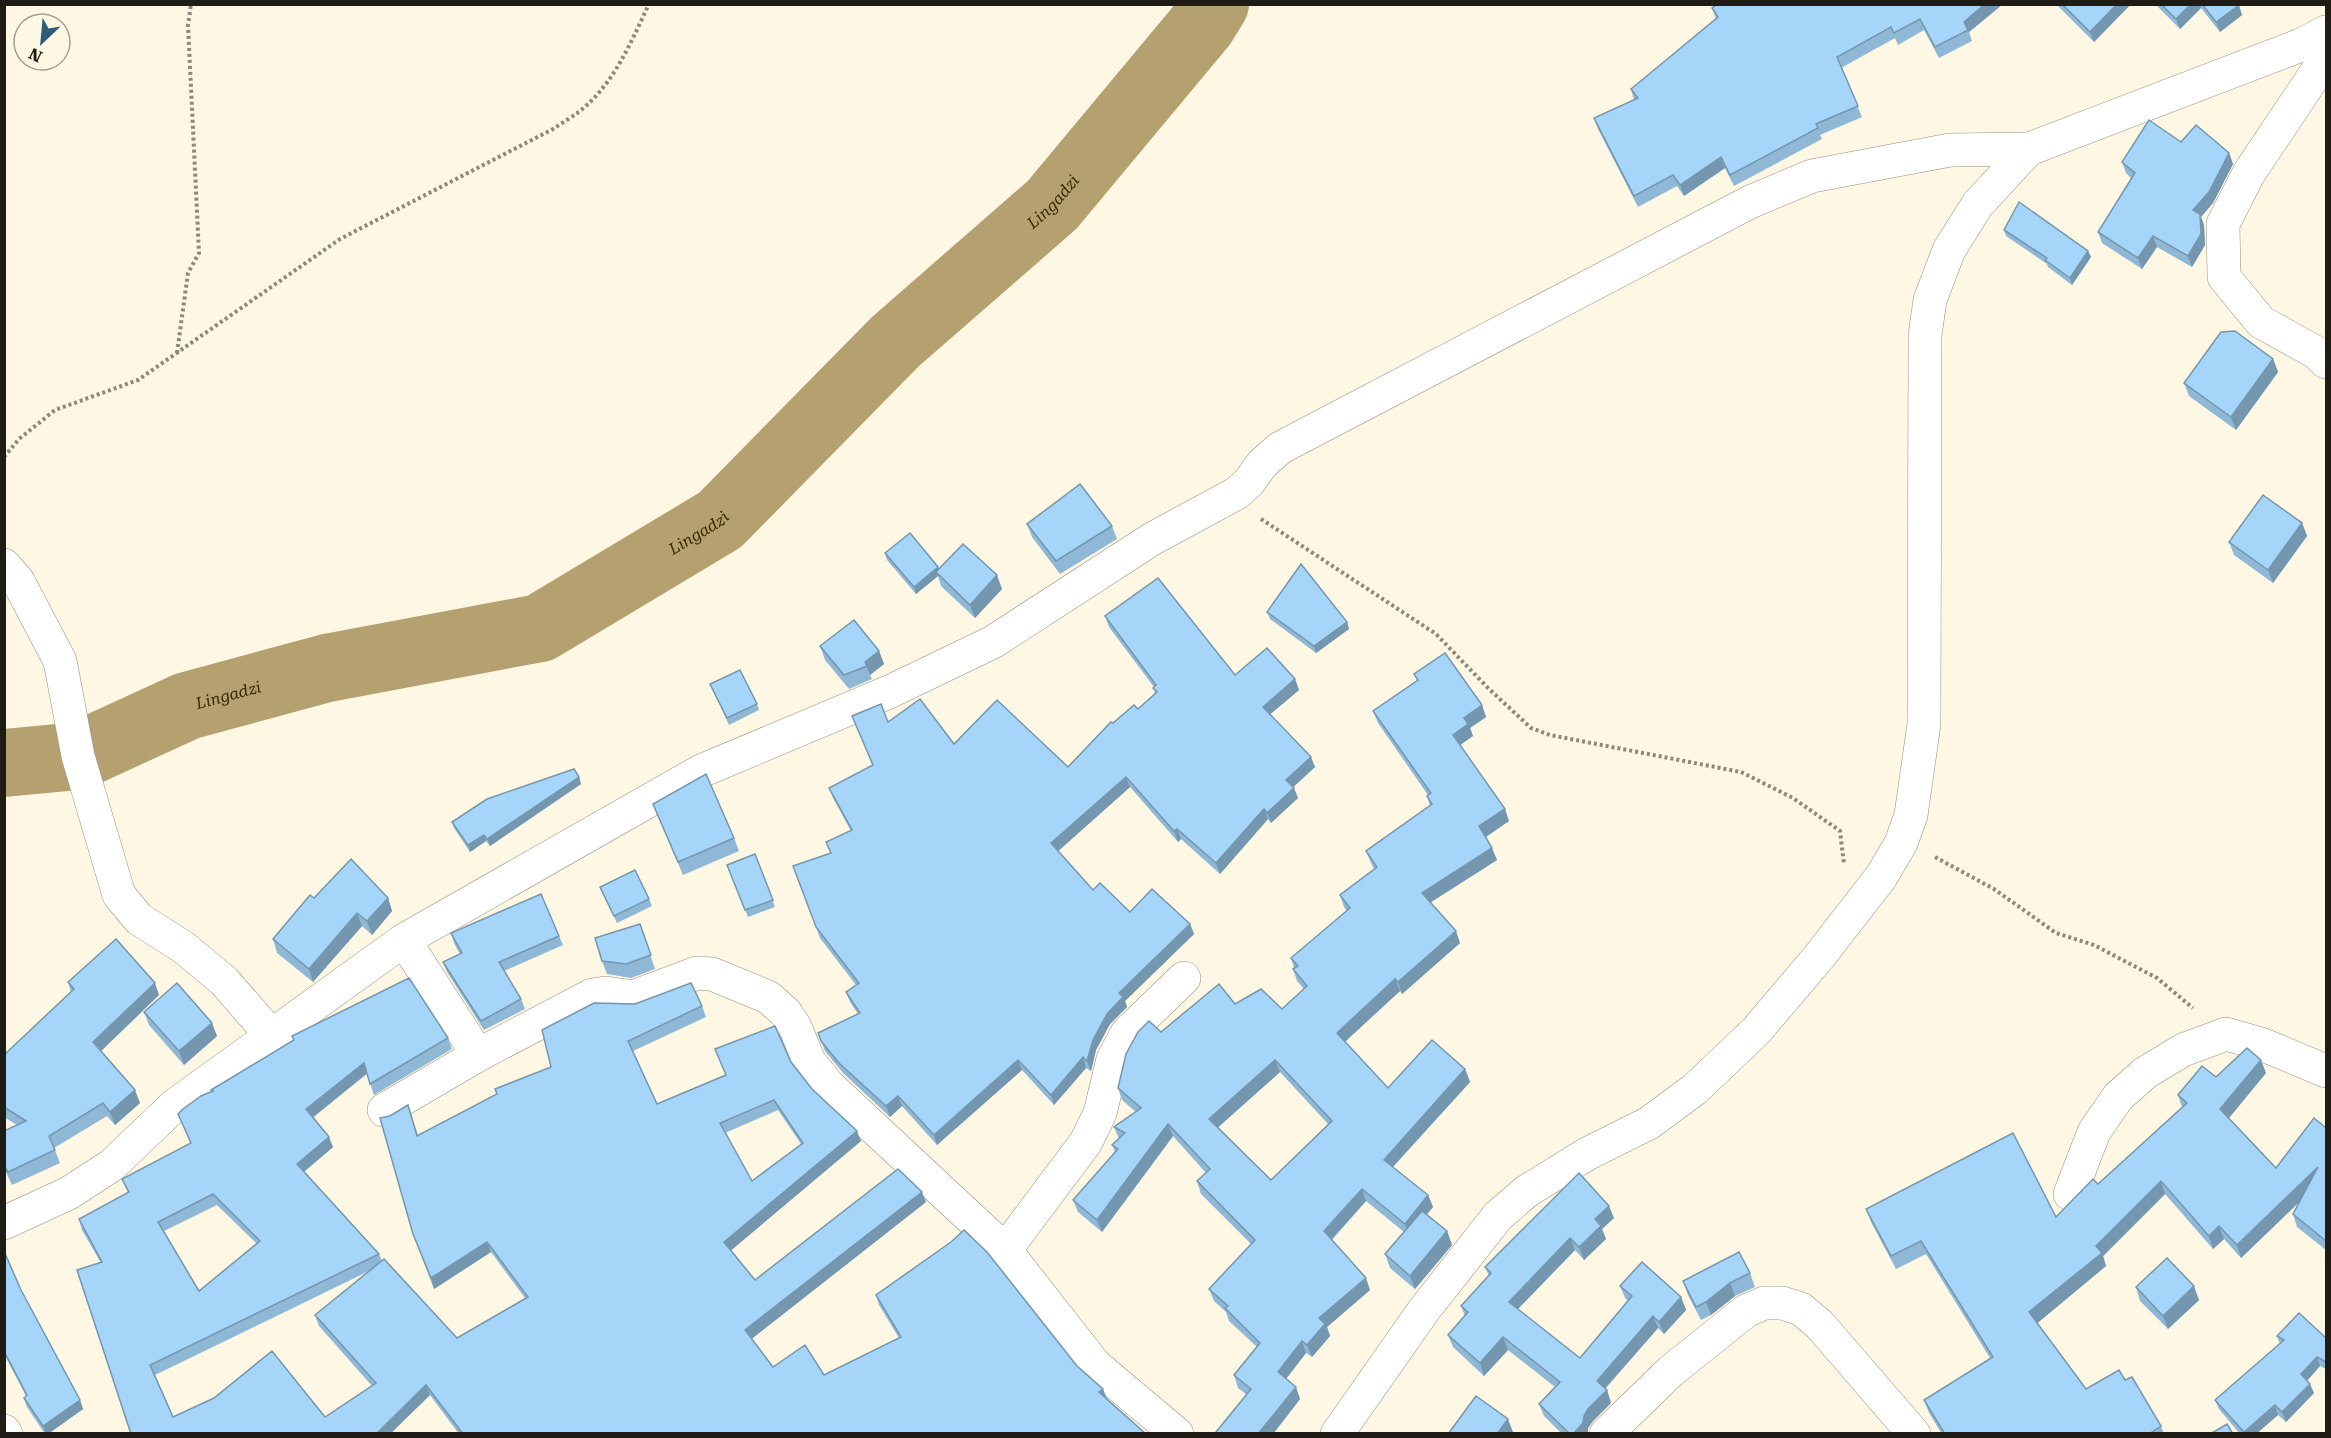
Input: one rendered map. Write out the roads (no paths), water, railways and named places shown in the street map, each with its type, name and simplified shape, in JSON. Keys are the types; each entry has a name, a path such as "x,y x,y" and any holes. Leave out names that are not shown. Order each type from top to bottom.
{"street":[{"path":"4,1223 69,1193 112,1166 175,1105 404,940 701,771 889,692 993,642 1152,538 1237,494 1262,464 1280,448 1750,202 1812,176 1950,150 2030,149 2267,58 2326,32"},
{"path":"2326,58 2249,173 2223,224 2224,277 2261,322 2317,353 2326,362"},
{"path":"1337,1434 1424,1310 1498,1216 1527,1191 1587,1154 1649,1123 1695,1089 1756,1031 1881,877 1901,843 1911,815 1924,724 1925,335 1930,300 1949,250 1978,204 2030,149"},
{"path":"4,565 18,581 60,661 78,756 118,895 139,919 183,947 224,981 271,1035"},
{"path":"404,940 478,1055"},
{"path":"384,1110 478,1055 592,995 606,993 633,997 697,973 712,974 768,998 784,1012 795,1027 809,1061 829,1086 1005,1250 1095,1365 1177,1434"},
{"path":"1005,1250 1086,1142 1100,1113 1113,1059 1127,1033 1184,978"},
{"path":"2070,1194 2094,1132 2118,1097 2145,1073 2174,1056 2226,1034 2261,1044 2326,1071"},
{"path":"1606,1434 1671,1371 1746,1311 1764,1303 1782,1303 1801,1309 1820,1325 1914,1434"}],"waterway":[{"name":"Lingadzi","path":"4,763 78,756 187,706 327,668 540,628 720,520 895,342 1052,205 1202,25 1215,4"}]}
